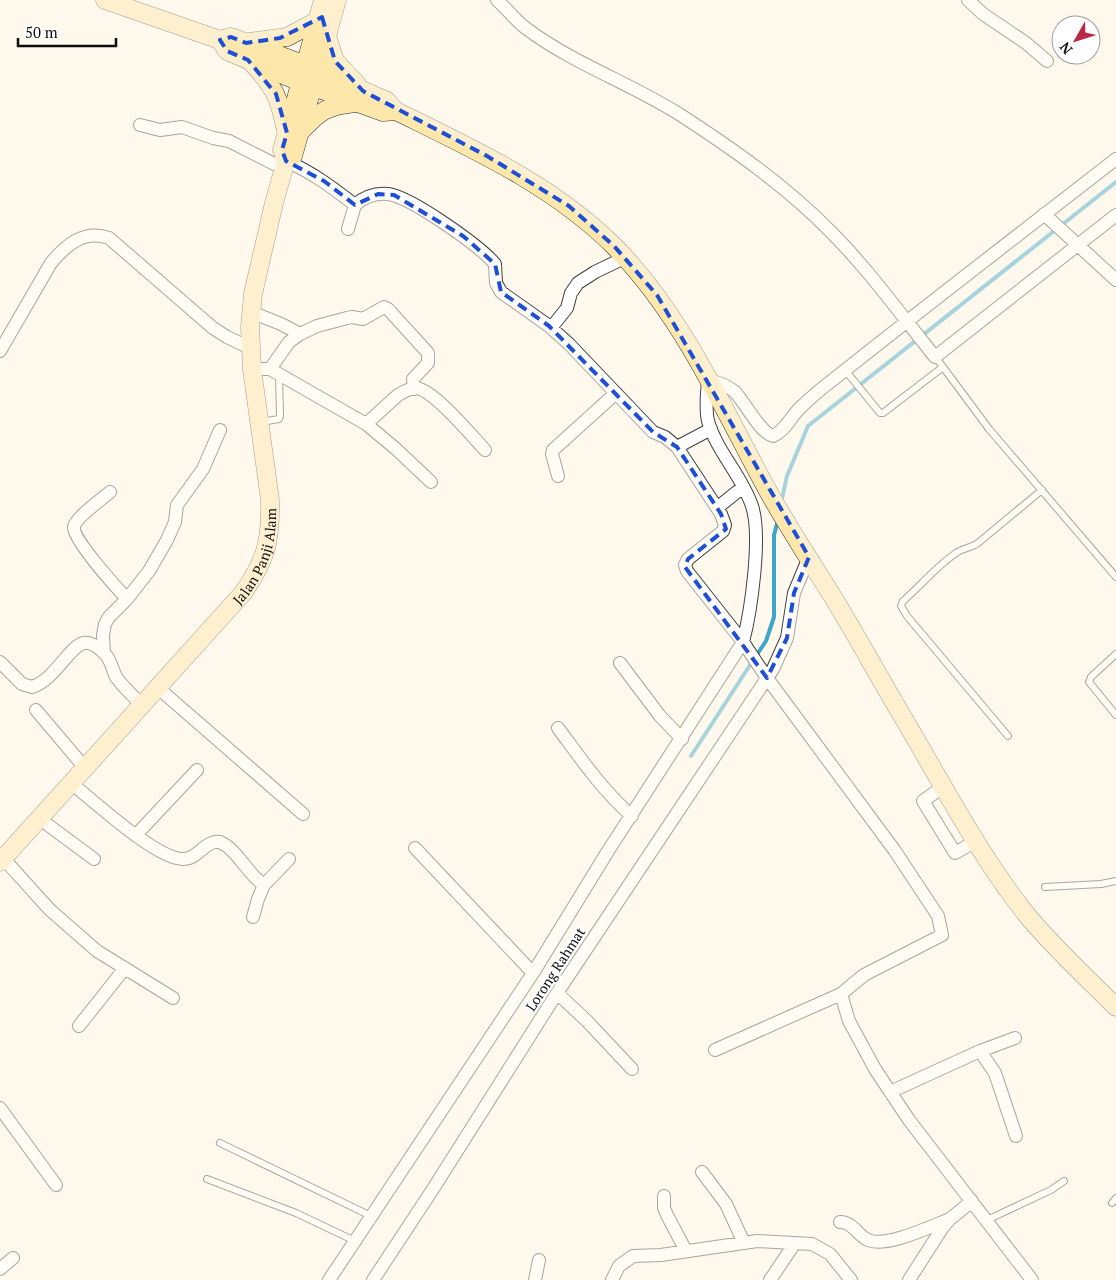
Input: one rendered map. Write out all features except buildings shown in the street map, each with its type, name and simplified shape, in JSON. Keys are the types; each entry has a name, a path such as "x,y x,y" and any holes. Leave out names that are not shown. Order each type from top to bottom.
{"street":[{"path":"105,0 220,40 231,37 246,42 309,76 360,97 382,112 396,111 487,156 534,182 569,206 590,224 624,258 656,295 708,380 788,525 809,557 994,870 1028,916 1116,1007"},
{"path":"309,76 317,20 323,0"},
{"path":"309,76 327,36 337,0"},
{"path":"497,0 525,28 548,43 677,113 768,176 797,199 859,262 939,362 1116,215"},
{"path":"968,0 983,14 1021,40 1047,61"},
{"path":"246,42 288,37 317,20"},
{"path":"327,36 335,61 360,97"},
{"path":"220,40 227,51 248,60 309,76"},
{"path":"248,60 276,94 293,132 325,110 360,97"},
{"name":"Jalan Panji Alam","path":"2,860 243,593 259,568 265,554 270,524 270,500 259,422 267,371 250,348 251,312 272,212 285,165 282,150 293,132 309,76"},
{"path":"140,125 160,130 182,127 213,138 229,141 285,165 302,168 324,181 355,205"},
{"path":"708,380 722,383 732,390 744,402 766,433 773,436 784,429 810,398 906,320 1116,159"},
{"path":"348,229 355,205 360,200 378,194 394,195 403,198 451,228 495,264 496,283 501,292 551,328 569,344 653,432 665,436 677,447 717,508 724,520 725,526 724,531 688,559 685,567 745,644 766,676 896,851 938,916 942,935 864,975 840,994 715,1050"},
{"path":"1044,214 1116,280"},
{"path":"0,351 52,263 62,250 74,241 86,236 99,234 109,238 213,328 250,348"},
{"path":"551,328 567,308 571,293 578,283 595,272 624,258"},
{"path":"414,389 413,379 428,363 428,354 420,343 386,308 382,308 363,319 347,318 317,326 300,334 289,342 267,371 366,424 431,482"},
{"path":"251,312 300,334"},
{"path":"329,1280 533,973 608,851 745,644 757,537 752,506 711,429 706,409 708,380"},
{"path":"366,424 398,395 414,389 421,390 428,393 454,416 485,450"},
{"path":"558,476 552,454 553,450 616,393"},
{"path":"677,447 711,429"},
{"path":"104,653 103,635 105,624 149,571 175,522 177,505 203,469 220,430"},
{"path":"717,508 743,487"},
{"path":"110,492 86,512 73,528 75,536 96,564 127,599"},
{"name":"Lorong Rahmat","path":"373,1280 557,993 776,663 787,638 794,593 809,557"},
{"path":"0,662 22,684 32,687 50,677 73,650 82,644 91,644 104,653 117,678 142,705"},
{"path":"620,663 660,716 682,739"},
{"path":"157,688 303,814"},
{"path":"36,710 85,768"},
{"path":"558,728 602,785 618,804 632,816"},
{"path":"136,835 197,770"},
{"path":"72,783 136,835 173,859 189,859 210,843 220,842 230,849 255,878 264,885"},
{"path":"944,786 922,801 955,854 976,841"},
{"path":"40,819 94,860"},
{"path":"414,848 533,973"},
{"path":"253,917 264,885 289,859"},
{"path":"2,860 50,910 97,951 173,998"},
{"path":"79,1026 125,968"},
{"path":"557,993 587,1021 632,1069"},
{"path":"840,994 849,1022 875,1070 931,1150 1032,1280"},
{"path":"890,1092 980,1051 1015,1038"},
{"path":"980,1051 995,1073 1016,1136"},
{"path":"0,1108 56,1185"},
{"path":"702,1172 726,1204 744,1243"},
{"path":"664,1196 664,1208 686,1251"},
{"path":"909,1280 950,1219 972,1201"},
{"path":"840,1222 850,1225 868,1240 876,1242 905,1237 950,1219"},
{"path":"612,1280 619,1266 633,1256 661,1255 758,1241 812,1244 830,1254 850,1280"},
{"path":"770,1280 795,1243"},
{"path":"0,1269 13,1258"},
{"path":"535,1280 539,1260"}],"lane":[{"path":"845,370 868,400 880,413 884,413 939,362 990,429 1116,577"},
{"path":"259,422 279,419 280,416 267,371"},
{"path":"1008,736 907,616 901,606 903,601 950,558 958,552 973,547 1042,490"},
{"path":"1116,654 1091,677 1089,682 1116,715"},
{"path":"1045,887 1116,882"},
{"path":"220,1143 371,1216"},
{"path":"207,1179 296,1213 355,1240"},
{"path":"987,1220 1051,1190 1064,1181"}],"highlighted area":[{"path":"322,17 335,61 363,91 487,156 569,206 614,246 657,295 809,557 794,593 787,638 767,678 685,567 688,559 726,529 721,514 677,447 653,432 549,326 501,292 495,264 463,236 394,195 378,194 355,205 324,181 286,161 282,150 287,133 276,94 248,60 227,51 220,40 231,37 246,43 280,38"}],"waterway":[{"path":"781,503 787,476 808,426 1116,182"},
{"path":"756,656 766,641 774,617 774,535 778,520"},
{"path":"691,756 752,662"}]}
